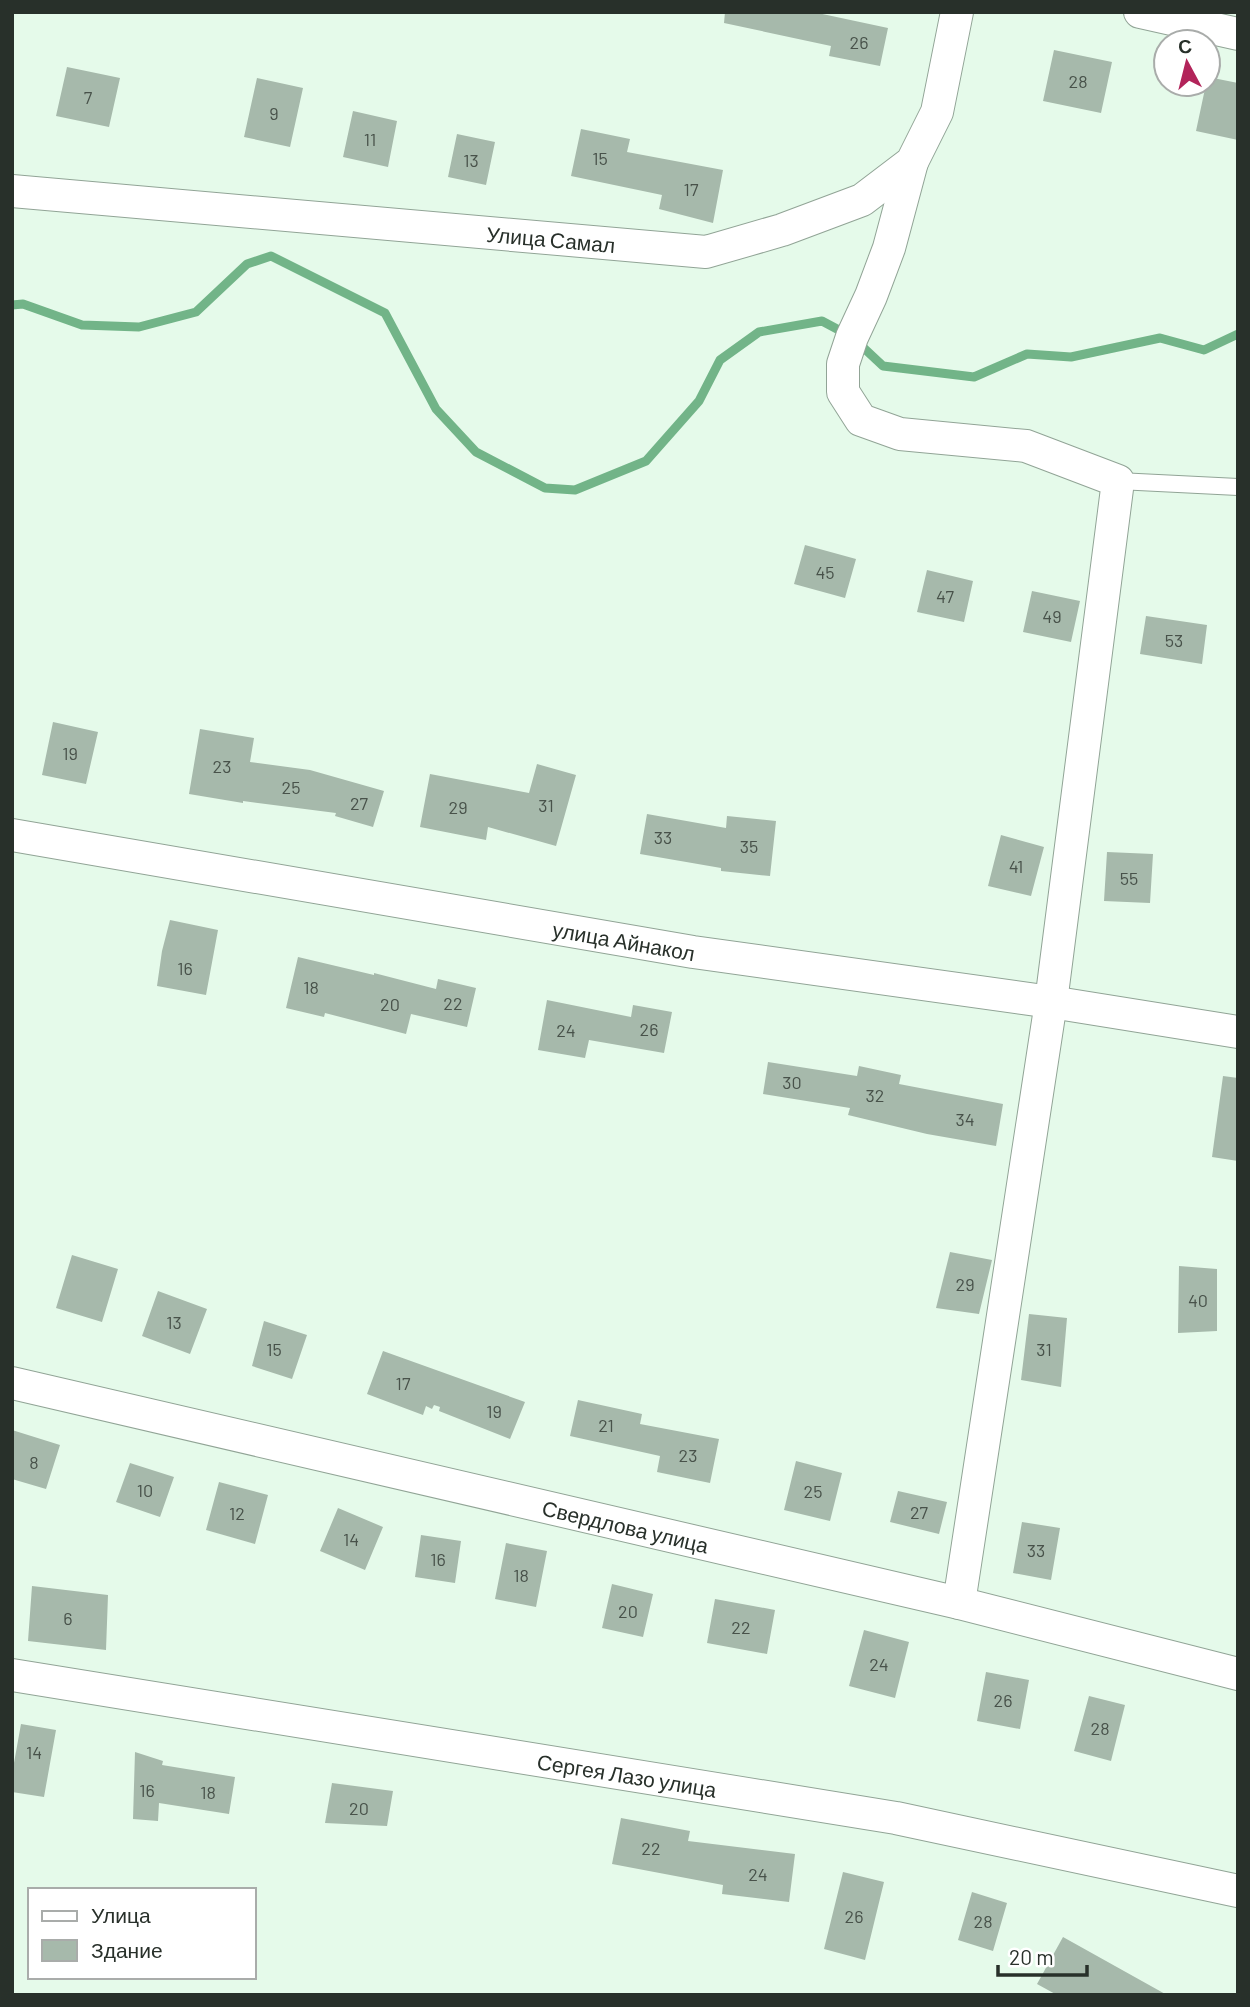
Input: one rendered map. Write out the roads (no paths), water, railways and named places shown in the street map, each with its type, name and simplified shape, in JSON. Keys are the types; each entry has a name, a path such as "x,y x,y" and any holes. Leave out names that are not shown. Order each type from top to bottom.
{"street":[{"name":"Улица Самал","path":"12,191 706,252 782,230 862,200 912,162 937,112 957,12"},
{"path":"1140,12 1238,34"},
{"path":"912,162 889,248 843,364 843,393 861,420 900,434 1026,446 1118,481 1051,1002 960,1603"},
{"name":"улица Айнакол","path":"12,835 693,952 1051,1002 1238,1032"},
{"name":"Свердлова улица","path":"12,1383 960,1603 1238,1674"},
{"name":"Сергея Лазо улица","path":"12,1675 896,1818 1238,1891"}],"lane":[{"path":"1118,481 1238,486"}],"waterway":[{"path":"12,305 23,304 82,325 139,327 196,312 247,264 271,256 385,313 436,409 476,452 545,488 575,490 646,461 699,401 720,360 759,332 822,321 852,337 883,366 974,377 1027,354 1071,357 1160,338 1204,350 1238,334"}]}
